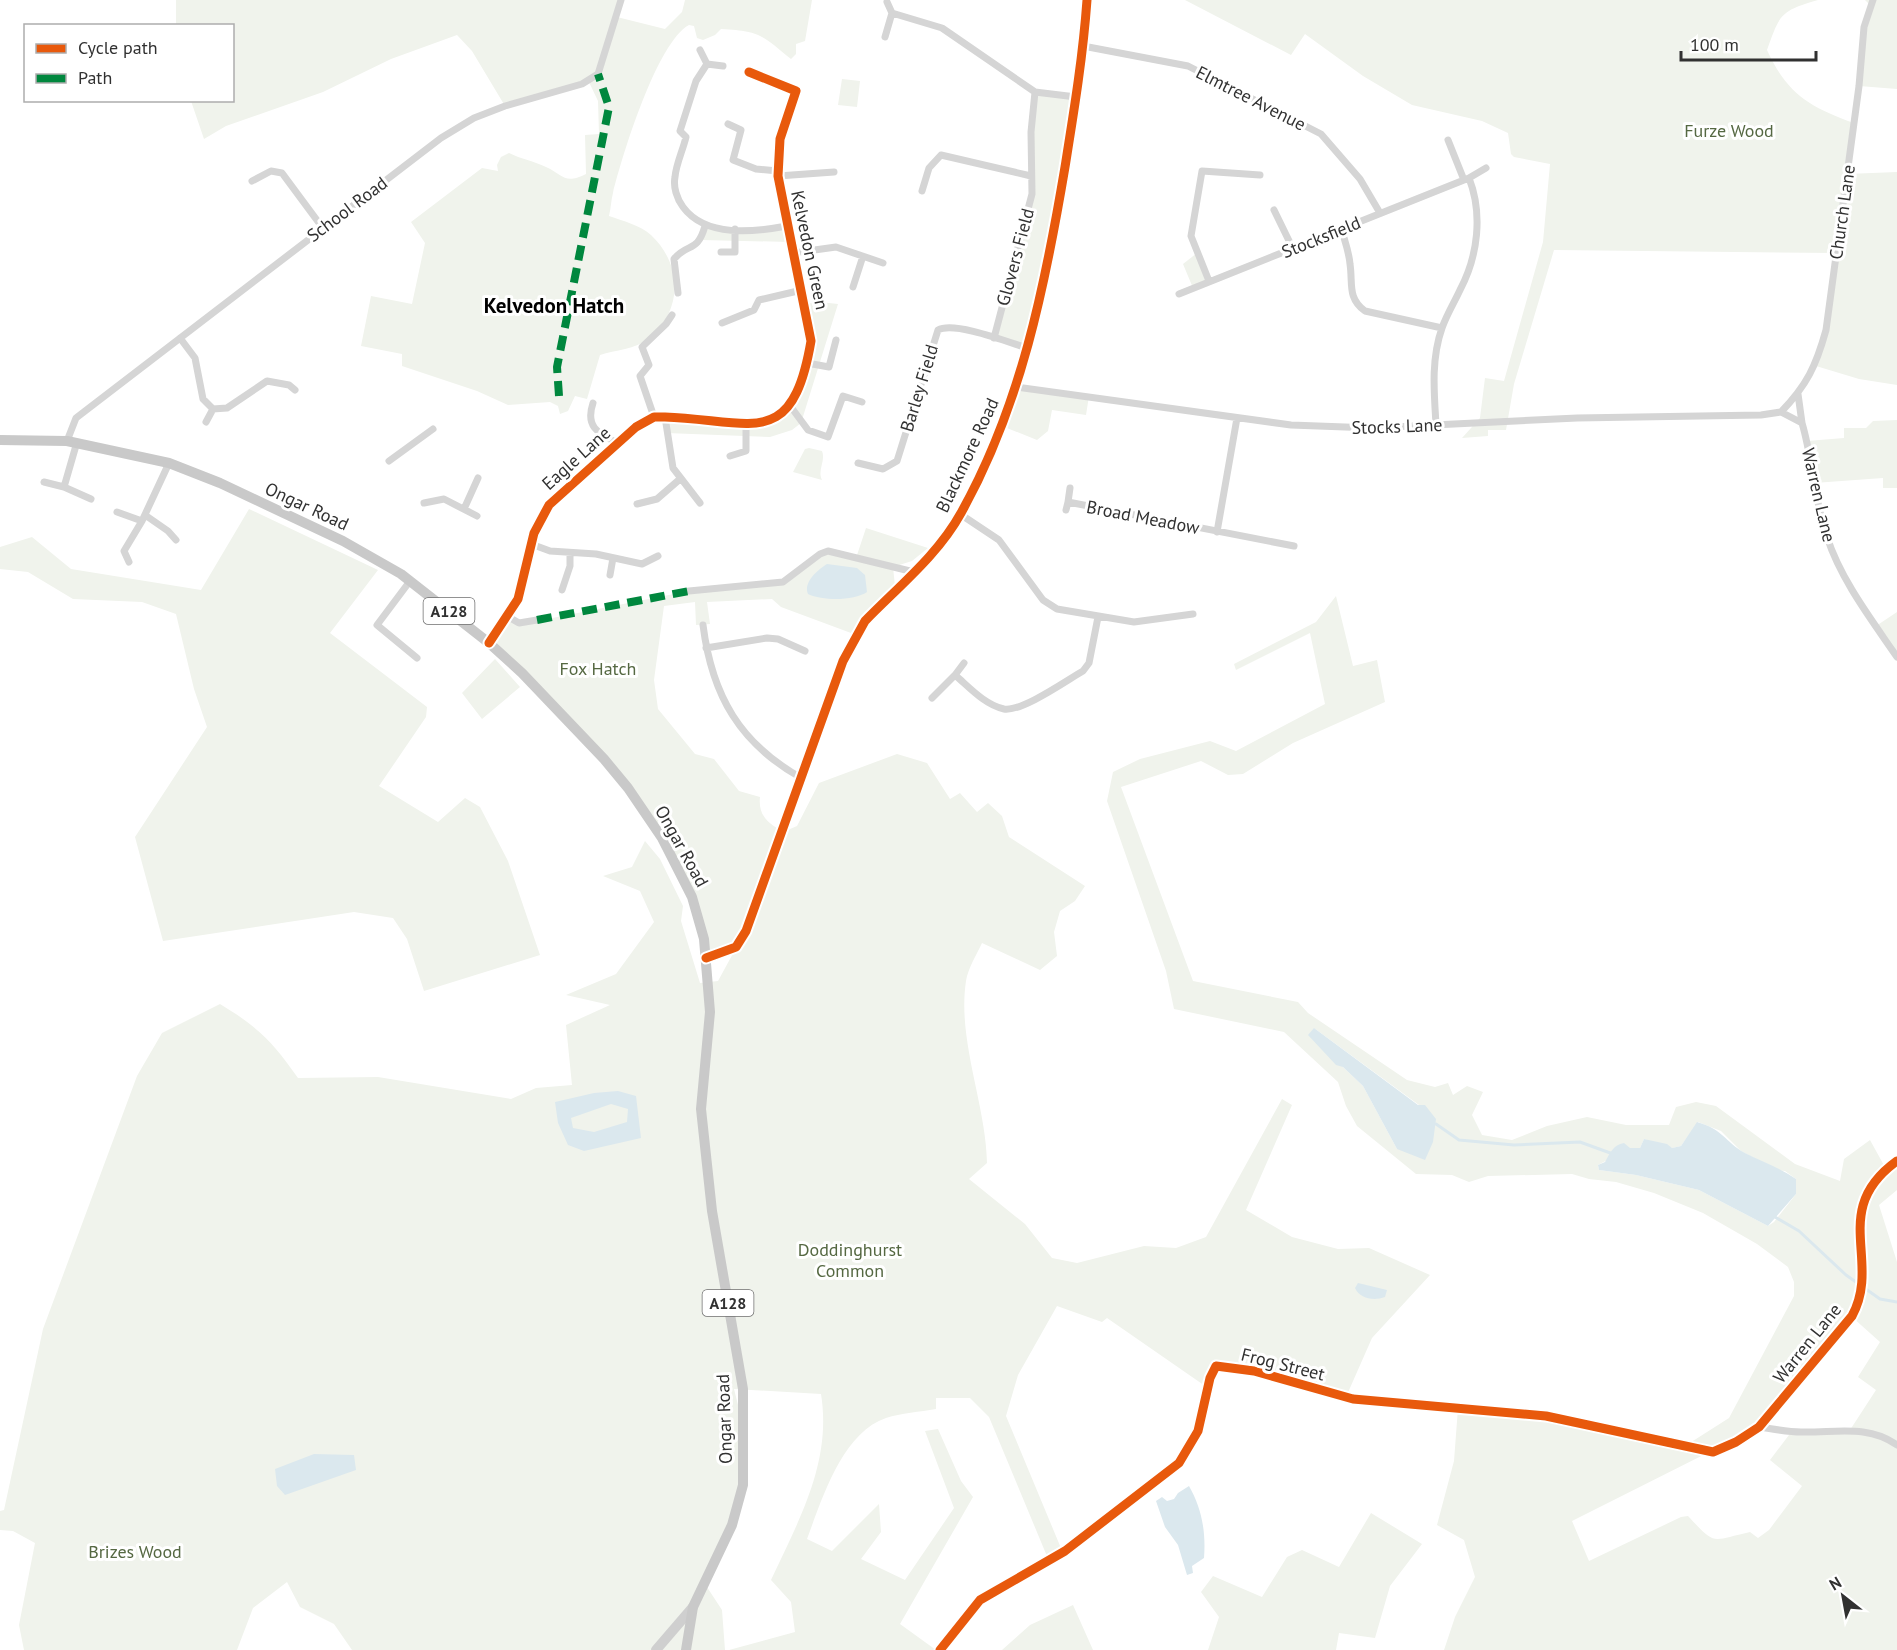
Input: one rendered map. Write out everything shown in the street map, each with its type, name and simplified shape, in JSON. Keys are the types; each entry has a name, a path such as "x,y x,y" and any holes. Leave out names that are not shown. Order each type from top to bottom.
{"main road":[{"name":"Ongar Road","path":"0,440 72,442 169,463 220,483 343,540 410,581 489,643 522,673 604,759 644,810 678,867 692,897 706,958 710,1012 701,1109 712,1211 743,1389 743,1485 732,1525 693,1607 687,1646"}],"street":[{"name":"School Road","path":"64,487 76,418 322,227 441,138 474,118 582,84 598,74 621,0"},
{"name":"Blackmore Road","path":"706,958 736,948 746,932 803,779 843,661 855,636 865,621 914,572 960,514 1000,432 1027,348 1052,247 1076,97 1087,0"},
{"name":"Church Lane","path":"1781,412 1798,394 1816,366 1826,330 1864,27 1873,0"},
{"path":"885,37 891,12 887,2"},
{"path":"891,12 942,28 1035,92 1076,97"},
{"name":"Elmtree Avenue","path":"1083,46 1188,66 1321,134 1360,179 1380,213"},
{"path":"700,50 707,64"},
{"path":"707,64 723,66"},
{"path":"707,64 696,81 680,131 686,137 674,178 681,204 694,219 705,226 735,229 767,229 787,226"},
{"name":"Kelvedon Green","path":"749,72 796,91 780,139 778,173 811,341 807,363 791,407"},
{"name":"Glovers Field","path":"994,338 1032,194 1031,132 1035,92"},
{"name":"Kelvedon Green","path":"728,124 741,130 733,160 756,169 778,173 834,172"},
{"path":"1436,424 1434,370 1442,328 1461,289 1476,244 1477,208 1467,179 1448,140"},
{"path":"922,191 929,168 941,155 1031,176"},
{"name":"Stocksfield","path":"1179,294 1342,231 1380,213 1467,179 1486,168"},
{"path":"252,181 271,171 282,173 322,227"},
{"path":"1209,281 1191,236 1202,171 1260,175"},
{"path":"1274,210 1293,249"},
{"path":"678,293 674,259 696,246 701,240 705,226"},
{"path":"720,252 735,252 735,229"},
{"path":"1342,231 1351,266 1350,291 1359,307 1365,311 1442,328"},
{"path":"793,253 836,247 883,263"},
{"path":"853,287 863,256"},
{"path":"722,323 754,310 759,300 802,290"},
{"path":"672,315 642,347 649,365 640,376 654,417 766,423 782,416 791,407 808,430 828,436 843,396 862,402"},
{"name":"Barley Field","path":"858,464 883,469 897,461 938,330 950,326 1027,348"},
{"path":"180,338 197,363 203,399 213,409 227,408 267,381 289,385 295,390"},
{"path":"807,363 829,368 836,340"},
{"name":"Stocks Lane","path":"1016,387 1237,418 1336,428 1576,418 1761,415 1781,412"},
{"name":"Warren Lane","path":"1798,394 1820,512 1832,551 1845,576 1897,657"},
{"name":"Eagle Lane","path":"593,403 589,414 590,424 596,431 617,443"},
{"path":"206,422 213,409"},
{"name":"Warren Lane","path":"1781,412 1802,423"},
{"name":"Eagle Lane","path":"489,643 518,599 531,544 549,505 636,427 654,417"},
{"path":"664,417 669,456 680,479 700,503"},
{"name":"Broad Meadow","path":"1217,532 1237,418"},
{"path":"730,456 746,451 746,423"},
{"path":"389,461 433,429"},
{"path":"129,561 124,551 143,518 169,463"},
{"path":"464,509 478,478"},
{"path":"637,504 657,500 680,479"},
{"path":"44,482 64,487 91,499"},
{"name":"Broad Meadow","path":"1070,488 1067,506 1294,546"},
{"path":"424,503 444,499 477,516"},
{"path":"117,512 143,518 168,531 176,540"},
{"path":"960,514 999,540 1043,600 1057,609 1134,622 1193,614"},
{"path":"531,544 570,553 642,564 658,556"},
{"path":"689,591 783,582 820,554 828,551 914,572"},
{"path":"562,590 570,566 570,553"},
{"path":"610,575 613,558"},
{"path":"410,581 377,625 417,658"},
{"path":"507,616 519,623 537,620"},
{"path":"955,675 993,705 1006,710 1026,704 1083,671 1089,663 1098,617"},
{"path":"703,625 713,678 742,731 761,751 803,779"},
{"path":"706,648 767,638 778,639 805,651"},
{"path":"932,698 964,663"},
{"name":"Warren Lane","path":"1713,1452 1736,1442 1760,1427 1852,1316 1859,1303 1863,1278 1858,1231 1860,1213 1874,1184 1897,1161"},
{"name":"Frog Street","path":"940,1650 980,1600 1065,1551 1179,1463 1198,1431 1210,1378 1216,1366 1254,1371 1353,1399 1546,1416 1713,1452"},
{"path":"1760,1427 1800,1432 1850,1430 1876,1435 1897,1445"},
{"path":"656,1650 693,1607"},
{"path":"670,1634 687,1646"}],"green space":[{"path":"176,0 621,0 617,17 665,29 682,12 685,0 812,0 805,41 796,44 796,54 791,59 766,39 753,33 721,29 715,35 703,40 697,38 694,26 689,25 677,36 665,53 653,76 633,128 612,196 609,216 642,229 651,235 661,247 669,260 673,274 675,288 673,302 668,316 648,339 631,347 600,355 587,399 575,396 568,411 560,414 558,406 550,402 508,405 477,391 402,366 402,354 361,346 371,296 412,304 425,243 411,222 482,168 498,171 497,165 501,157 509,153 552,170 564,178 573,179 586,174 585,135 599,134 598,101 588,80 505,106 472,51 457,35 391,59 323,92 226,126 204,139 191,102 234,102 234,24 176,24"},
{"name":"Furze Wood","path":"1185,0 1818,0 1796,7 1783,16 1767,50 1783,78 1802,97 1825,111 1854,123 1847,174 1897,172 1897,385 1859,379 1816,366 1826,326 1835,253 1554,250 1514,384 1506,430 1488,430 1488,436 1462,438 1480,418 1485,378 1504,381 1543,242 1550,164 1514,157 1511,154 1508,133 1482,121 1412,105 1363,76 1305,34 1291,55"},
{"path":"1865,0 1897,0 1897,89 1859,86 1861,50 1871,6"},
{"path":"842,79 860,81 857,107 838,105"},
{"path":"1035,92 1076,97 1027,348 994,338 1032,194"},
{"path":"705,226 725,229 787,226 790,242 701,240"},
{"path":"1197,253 1209,281 1193,288 1183,264"},
{"path":"820,302 838,304 801,423 792,430 770,437 666,433 665,417 751,424 791,407 811,341 805,304"},
{"path":"1016,387 1089,396 1086,415 1052,410 1048,431 1037,440 1002,426"},
{"path":"1897,420 1897,488 1883,488 1883,478 1814,483 1807,441 1844,438 1844,428 1866,428 1873,421"},
{"path":"805,449 822,451 820,473 822,480 793,472"},
{"path":"249,509 378,570 330,633 427,707 426,717 379,786 438,822 465,798 480,807 508,861 540,955 424,991 407,939 393,918 354,912 163,941 135,837 207,727 194,689 176,614 142,602 73,599 28,572 0,569 0,547 32,537 71,569 201,590"},
{"path":"866,528 928,548 912,561 893,567 895,586 851,633 781,607 772,599 707,602 710,624 696,625 695,602 664,606 654,680 658,709 695,754 714,759 739,791 760,797 762,814 783,832 797,826 819,783 897,754 927,763 950,799 960,793 977,812 988,803 1002,816 1009,837 1085,886 1075,901 1060,911 1054,932 1057,956 1040,970 982,943 969,971 964,1003 965,1026 982,1118 987,1163 969,1179 1025,1224 1052,1258 1077,1263 1144,1246 1176,1248 1206,1237 1282,1099 1292,1105 1246,1210 1292,1237 1338,1249 1369,1248 1430,1275 1372,1338 1346,1397 1254,1371 1217,1366 1208,1388 1107,1318 1102,1322 1057,1306 1018,1375 1006,1416 1063,1553 1049,1561 989,1417 970,1398 936,1398 936,1409 886,1418 871,1426 857,1438 846,1452 827,1487 807,1539 832,1551 879,1504 881,1532 861,1559 905,1580 954,1508 925,1431 938,1429 961,1481 973,1497 900,1624 936,1650 729,1650 795,1632 791,1602 771,1580 811,1490 822,1443 823,1419 821,1394 734,1389 743,1425 746,1491 703,1581 722,1610 725,1650 352,1650 334,1624 300,1607 287,1582 253,1608 237,1650 24,1650 19,1625 35,1543 13,1531 0,1530 0,1511 4,1510 43,1329 137,1076 162,1033 220,1004 264,1036 281,1054 298,1078 378,1077 511,1099 536,1088 572,1085 566,1025 610,1005 566,995 616,974 654,922 640,891 603,876 632,867 645,841 660,859 683,906 681,921 700,983 718,981 736,948 706,958 692,897 628,788 489,643 507,616 527,623 689,591 783,582 825,552 856,558"},
{"path":"1336,596 1353,666 1377,660 1385,702 1293,743 1243,774 1228,775 1201,761 1121,787 1193,981 1298,1002 1308,1013 1407,1080 1435,1087 1448,1083 1453,1095 1467,1086 1483,1092 1472,1115 1482,1135 1512,1140 1547,1126 1587,1117 1626,1125 1669,1125 1676,1107 1696,1102 1716,1106 1795,1164 1840,1181 1844,1159 1870,1140 1886,1169 1897,1161 1897,1190 1879,1205 1897,1262 1897,1650 1444,1650 1455,1617 1475,1577 1464,1540 1437,1525 1454,1461 1458,1408 1546,1416 1685,1446 1729,1418 1794,1296 1794,1282 1788,1267 1757,1244 1703,1213 1654,1193 1616,1182 1589,1179 1572,1174 1488,1176 1469,1182 1452,1175 1416,1174 1357,1126 1346,1106 1338,1082 1284,1032 1174,1009 1166,971 1107,801 1113,772 1140,759 1210,741 1236,751 1325,704 1310,633 1236,670 1234,664 1316,622","holes":["1314,1028 1419,1105 1397,1149 1363,1086 1343,1067","1698,1122 1721,1131 1741,1151 1777,1170 1785,1171 1796,1179 1796,1194 1774,1222 1768,1226 1699,1190 1636,1175 1599,1170 1598,1165 1630,1148 1640,1148 1644,1139 1672,1148 1681,1146","1852,1317 1880,1342 1858,1377 1876,1390 1850,1430 1792,1431 1770,1460 1802,1486 1769,1530 1758,1538 1750,1532 1714,1539 1709,1537 1688,1516 1681,1517 1589,1561 1572,1521 1759,1427"]},
{"path":"1897,612 1897,657 1876,626"},
{"path":"495,659 520,687 482,719 462,693"},
{"path":"1371,1513 1422,1544 1390,1586 1375,1638 1339,1633 1336,1650 1208,1650 1219,1617 1201,1592 1213,1576 1262,1597 1287,1557 1302,1550 1339,1567"},
{"path":"1073,1605 1093,1650 1002,1650 1030,1625"}],"shaded area":[{"path":"827,564 857,568 865,575 867,592 854,597 838,599 808,594 809,581"},
{"path":"1314,1028 1418,1105 1425,1105 1436,1119 1433,1142 1425,1160 1397,1149 1363,1086 1343,1067 1336,1065 1308,1035"},
{"path":"618,1091 636,1096 641,1138 584,1151 568,1145 558,1123 555,1102 594,1093","holes":["611,1104 628,1109 627,1122 594,1132 573,1128 571,1118"]},
{"path":"1697,1122 1713,1128 1738,1149 1796,1179 1796,1194 1768,1226 1699,1190 1636,1175 1599,1170 1598,1165 1605,1162 1612,1150 1620,1144 1624,1143 1630,1148 1640,1148 1644,1139 1667,1144 1672,1148 1681,1146"},
{"path":"1358,1283 1387,1290 1385,1297 1372,1299 1360,1295 1355,1288"},
{"path":"314,1454 354,1455 356,1470 285,1495 277,1486 275,1469"},
{"path":"1189,1486 1200,1512 1204,1530 1204,1558 1192,1566 1193,1573 1187,1575 1178,1545 1165,1527 1156,1501 1162,1497 1167,1501 1174,1499 1178,1493"}],"waterway":[{"path":"1436,1124 1459,1140 1514,1145 1580,1142 1613,1154"},
{"path":"1775,1217 1799,1231 1846,1275 1880,1299 1897,1302"}],"marked path":[{"path":"559,396 557,367 609,107 598,74"},
{"path":"537,620 689,591"}],"cycle path":[{"path":"706,958 736,947 746,931 843,661 865,621 917,570 952,528 982,472 1000,431 1028,344 1049,256 1075,104 1087,0"},
{"path":"489,643 518,599 534,533 549,505 636,427 654,417 744,424 763,422 779,415 792,400 803,376 811,341 778,176 780,139 796,91 749,72"},
{"path":"940,1650 980,1600 1065,1551 1179,1463 1198,1431 1210,1378 1216,1366 1254,1371 1353,1399 1546,1416 1713,1452 1736,1442 1759,1427 1852,1316 1860,1296 1862,1275 1860,1236 1865,1198 1877,1179 1897,1161"}],"district":[{"name":"Kelvedon Hatch","path":"554,305"}],"park label":[{"name":"Fox Hatch","path":"598,668"},
{"name":"Doddinghurst Common","path":"850,1259"},
{"name":"Brizes Wood","path":"135,1551"}]}
